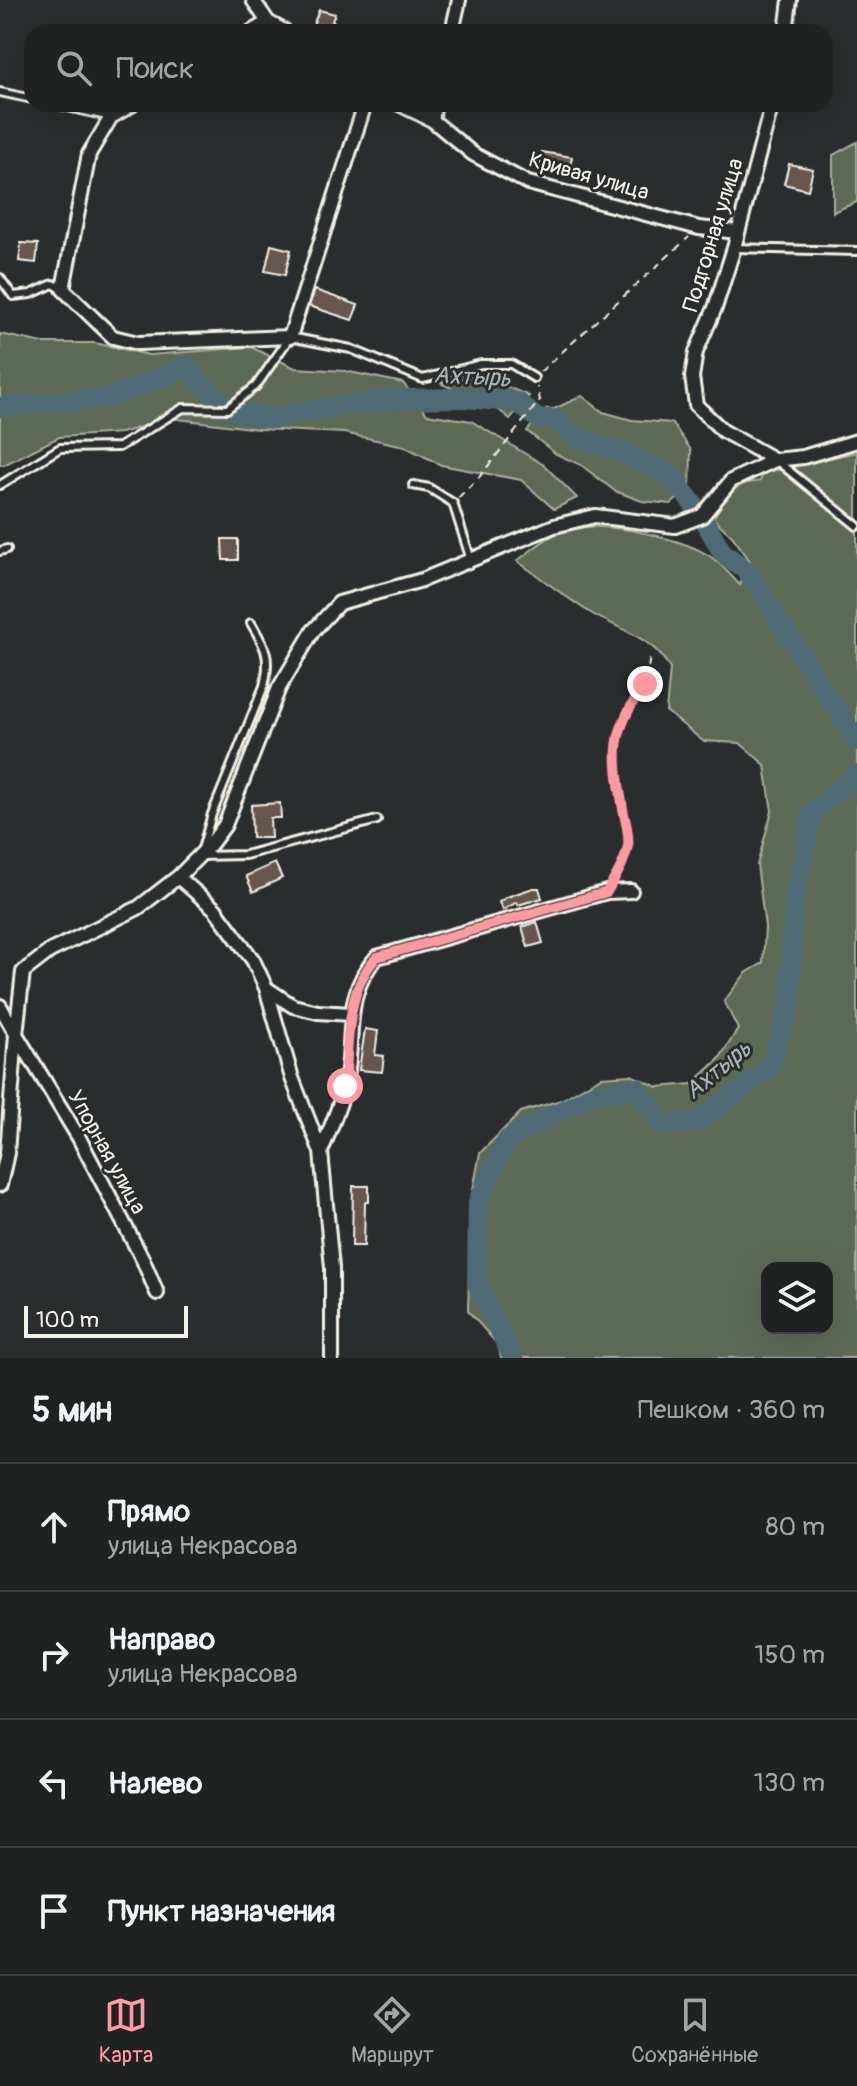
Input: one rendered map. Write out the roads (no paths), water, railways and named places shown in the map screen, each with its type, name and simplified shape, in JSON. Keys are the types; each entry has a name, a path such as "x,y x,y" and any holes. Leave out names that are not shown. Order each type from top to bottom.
{"street":[{"path":"253,0 272,24"},
{"path":"454,24 459,0"},
{"path":"787,24 790,0"},
{"path":"119,112 111,117 89,154 63,289 113,337 138,343 290,337 362,112"},
{"name":"Кривая улица","path":"416,112 432,120 473,154 528,183 699,228 738,232"},
{"path":"432,120 434,112"},
{"name":"Подгорная улица","path":"770,112 734,248 715,308 696,352 692,377 696,405 723,431 775,460"},
{"path":"0,1185 7,1153 23,972 50,951 138,908 200,856 225,825 279,688 313,631 339,603 422,580 554,526 595,516 675,526 702,516 731,481 775,460 803,457 857,441"},
{"path":"178,877 215,909 253,960 266,988 292,1078 321,1152 332,1268 332,1358"},
{"path":"321,1152 345,1086 351,1014 364,970 377,957 607,892 631,891"},
{"path":"266,988 293,1006 318,1012 351,1014"},
{"name":"Упорная улица","path":"0,1006 79,1138 157,1293"}],"lane":[{"path":"0,92 24,97"},
{"path":"89,112 111,117"},
{"path":"734,248 857,251"},
{"path":"0,278 13,296 31,294 53,284 63,289"},
{"path":"0,485 60,448 119,447 183,408 227,409 256,386 290,337 351,349 423,379 481,364 511,364 534,378"},
{"path":"775,460 857,526"},
{"path":"413,485 429,488 453,503 471,560"},
{"path":"251,623 265,646 269,666 264,686 212,814 200,856 245,855 377,820"}],"waterway":[{"name":"Ахтырь","path":"0,407 109,398 186,367 227,409 271,419 312,410 401,399 461,398 517,402 538,419 555,419 578,438 623,453 672,476 702,516 722,552 748,572 857,741"},
{"name":"Ахтырь","path":"513,1358 477,1284 478,1202 508,1139 594,1094 637,1088 663,1125 700,1121 770,1068 790,1006 794,902 813,812 857,775"}]}
